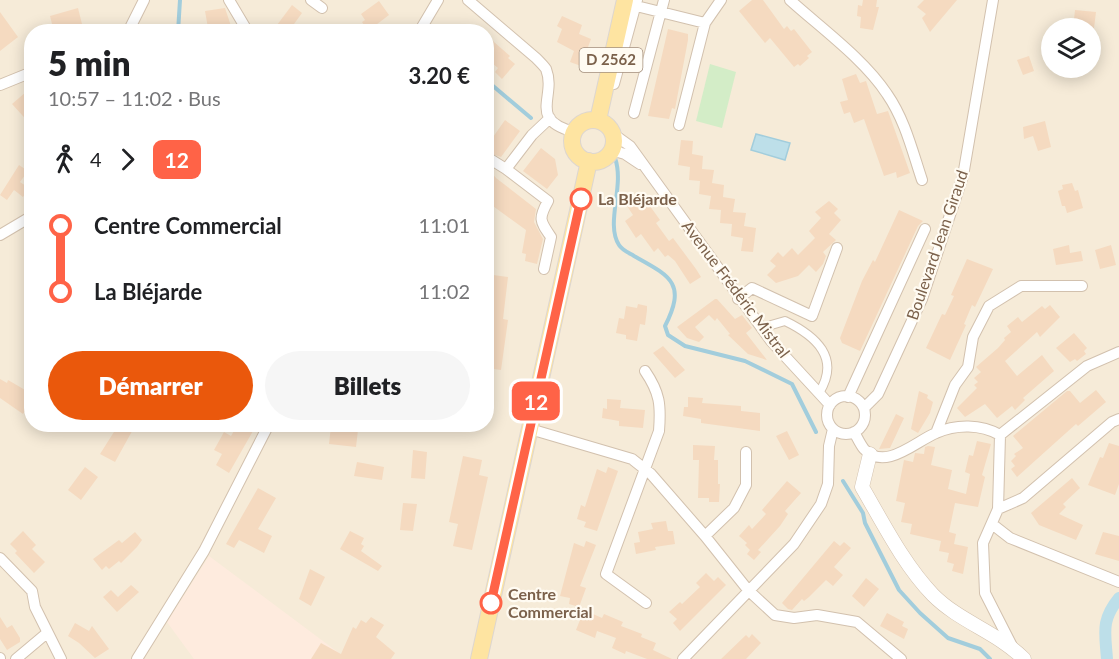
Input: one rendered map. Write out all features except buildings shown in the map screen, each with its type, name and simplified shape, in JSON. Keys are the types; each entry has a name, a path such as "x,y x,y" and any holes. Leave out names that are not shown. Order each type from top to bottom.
{"main road":[{"name":"D 2562","path":"604,125 631,2"},
{"path":"583,122 604,125 613,145 611,150 602,159 589,161 578,156 574,151 572,138 574,132 583,122"},
{"path":"478,659 589,161"}],"street":[{"path":"132,24 144,0"},
{"path":"229,0 243,24"},
{"path":"311,0 322,8"},
{"path":"424,24 438,0"},
{"path":"468,0 546,69 547,113 561,129 574,132"},
{"path":"634,113 664,0"},
{"path":"679,125 712,0"},
{"path":"705,23 722,0"},
{"path":"790,0 861,64 887,94 905,126 922,180"},
{"name":"Boulevard Jean Giraud","path":"864,408 878,394 922,299 963,176 993,0"},
{"path":"631,2 705,23"},
{"path":"0,85 24,75"},
{"path":"506,169 531,135 550,118"},
{"name":"Avenue Frédéric Mistral","path":"604,125 630,146 738,299 830,405"},
{"name":"Avenue Frédéric Mistral","path":"611,150 625,154 647,169"},
{"path":"494,162 548,201 541,215 541,224 551,237 544,269"},
{"path":"0,235 24,221"},
{"path":"848,397 925,229"},
{"path":"738,299 752,288 812,316 837,248"},
{"path":"936,433 955,385 968,368 973,337 989,306 1021,286 1082,286"},
{"path":"761,328 785,321 804,330 818,343 828,360 828,379 819,393"},
{"path":"1000,435 1087,366 1119,352"},
{"path":"645,371 657,388 660,408 659,431 606,574 646,603"},
{"path":"683,659 794,544 820,504 828,484 829,446 833,429 827,415 830,405 838,399 848,397 854,398 864,408 864,422 854,432 843,434 833,429"},
{"path":"998,509 1023,498 1112,422 1119,419"},
{"path":"854,432 863,448 870,454 897,455 936,433 952,428 975,426 990,429 1000,435"},
{"path":"530,429 632,459 645,470 705,536 748,590 775,615 794,618 817,615 857,622 902,659"},
{"path":"137,659 204,551 265,432"},
{"path":"1000,435 998,509 983,543 985,593 1013,649"},
{"path":"705,536 734,508 746,484 746,452"},
{"path":"870,454 862,487 914,570 933,595 955,612 999,637 1024,659"},
{"path":"992,524 1010,538 1119,582"},
{"path":"0,558 32,591 35,607 61,659"},
{"path":"16,659 47,633"}],"shaded area":[{"path":"0,0 1119,0 1119,659 0,659"},
{"path":"209,556 347,659 194,659 167,622"}],"green space":[{"path":"710,64 736,72 722,128 696,121"}],"water":[{"path":"756,134 790,143 785,160 751,150"}],"waterway":[{"path":"178,24 180,0"},
{"path":"494,87 531,118"},
{"path":"615,158 618,180 614,215 615,236 619,245 628,253 657,269 671,282 674,300 665,326 668,335 685,346 745,361 792,384 816,432"},
{"path":"843,481 863,513 865,523 899,590 948,638 980,649 990,659"},
{"path":"1107,659 1105,634 1107,620 1119,598"}],"bus line":[{"name":"12","path":"491,603 581,199"}],"place":[{"name":"La Bléjarde","path":"581,199"},
{"name":"Centre Commercial","path":"491,603"}]}
